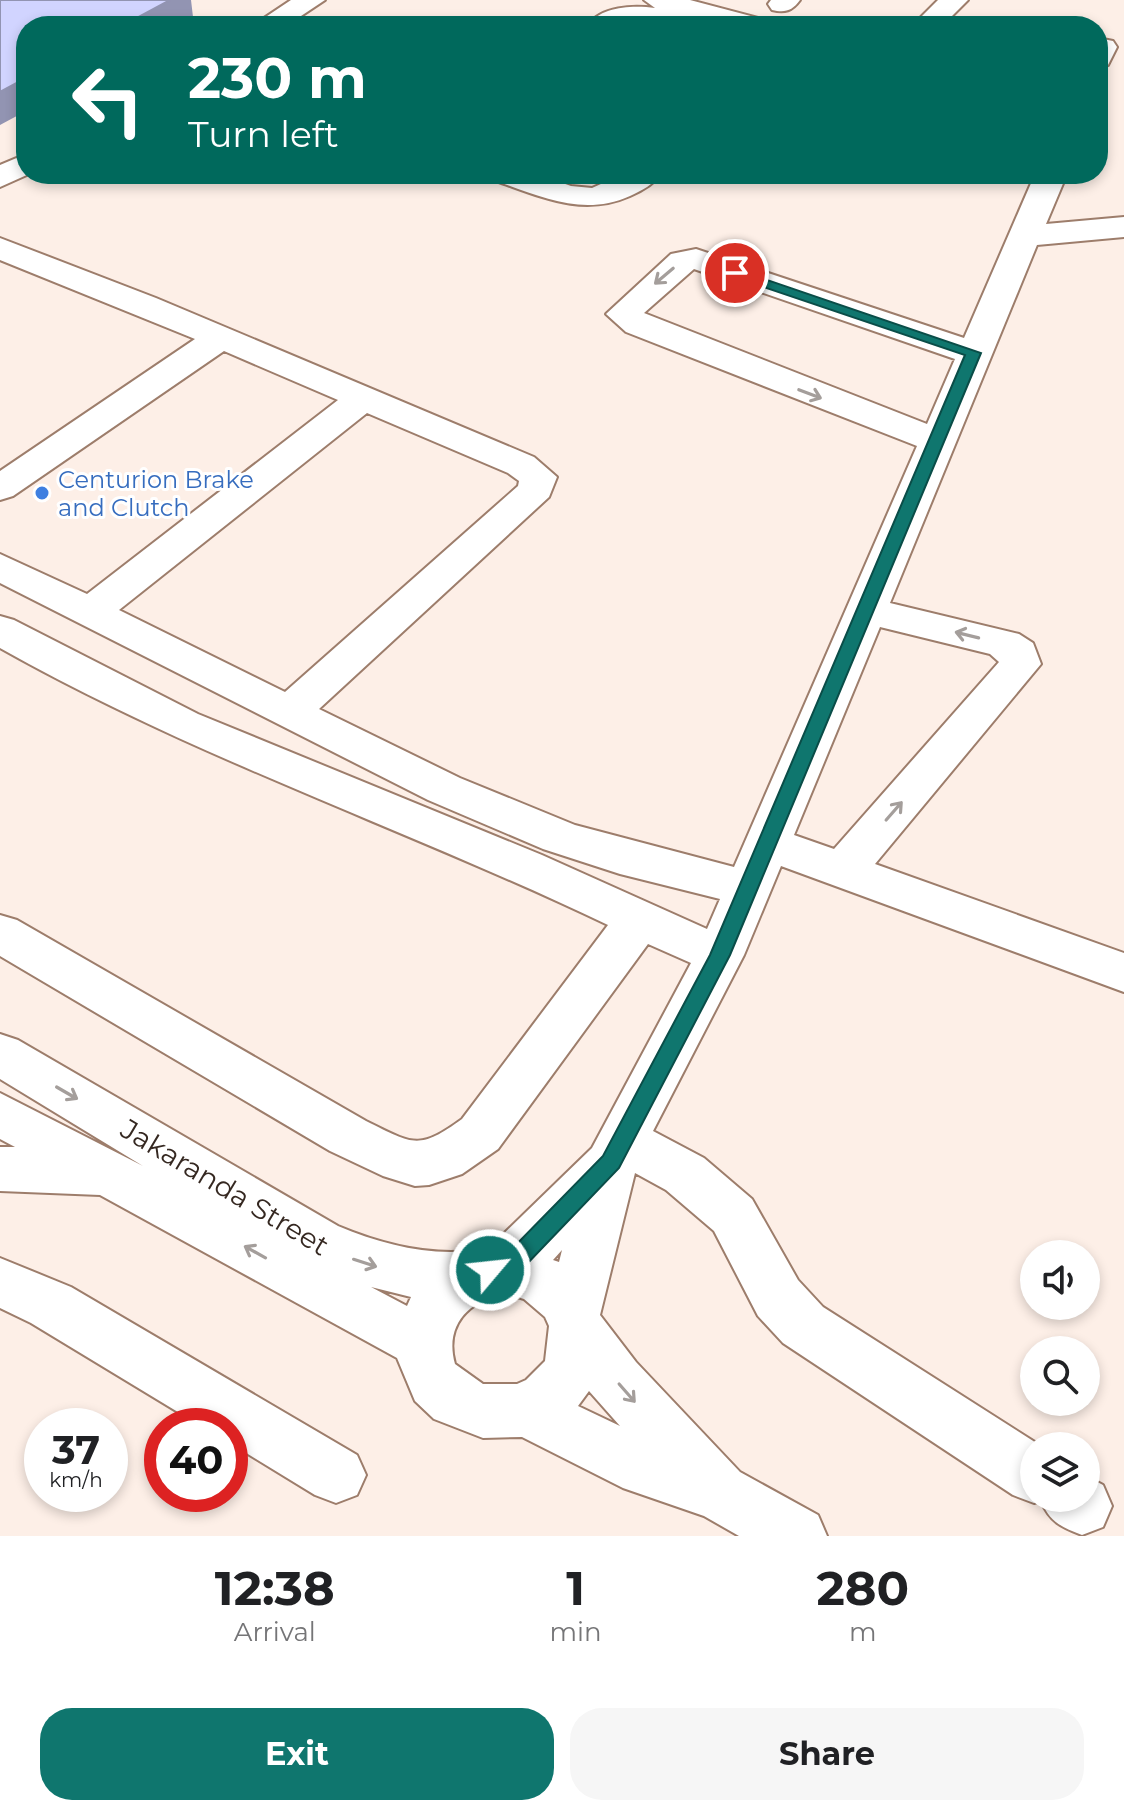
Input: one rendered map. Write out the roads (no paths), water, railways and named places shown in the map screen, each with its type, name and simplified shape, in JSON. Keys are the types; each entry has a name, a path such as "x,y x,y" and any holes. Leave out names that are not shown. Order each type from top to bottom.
{"street":[{"path":"283,16 311,0"},
{"path":"658,0 718,16"},
{"path":"937,16 954,0"},
{"path":"621,16 634,13 648,16"},
{"path":"541,184 592,199 616,194 630,184"},
{"path":"617,1151 577,1321 578,1355 567,1378 550,1397 526,1409 483,1411 464,1405 434,1379 425,1362 422,1343 424,1327 439,1299 532,1245 617,1151 720,955 1047,184"},
{"path":"1026,236 1124,227"},
{"path":"0,248 521,465 538,477 538,483 526,499 288,713"},
{"path":"936,440 787,386 638,325 623,314 683,261 696,259 973,353"},
{"path":"0,488 220,338"},
{"path":"90,612 363,398"},
{"path":"0,567 444,789 559,837 620,857 748,888"},
{"path":"843,870 1020,664 1018,653 1004,644 865,610"},
{"path":"0,630 84,679 202,734 535,871 638,921 720,955"},
{"path":"768,843 1124,973"},
{"path":"0,933 348,1136 397,1161 420,1165 435,1164 454,1155 480,1134 638,921"},
{"name":"Jakaranda Street","path":"0,1054 271,1218 334,1252 372,1266 425,1278 484,1274"},
{"name":"Jakaranda Street","path":"0,1114 422,1343"},
{"path":"617,1151 685,1174 733,1215 778,1298 803,1325 1020,1466"},
{"path":"0,1169 112,1175"},
{"path":"484,1274 522,1271 553,1286 616,1381 719,1492"},
{"path":"0,1282 75,1318 336,1475"},
{"path":"526,1409 644,1468 719,1492 797,1536"}],"place":[{"name":"Centurion Brake and Clutch","path":"42,493"}]}
